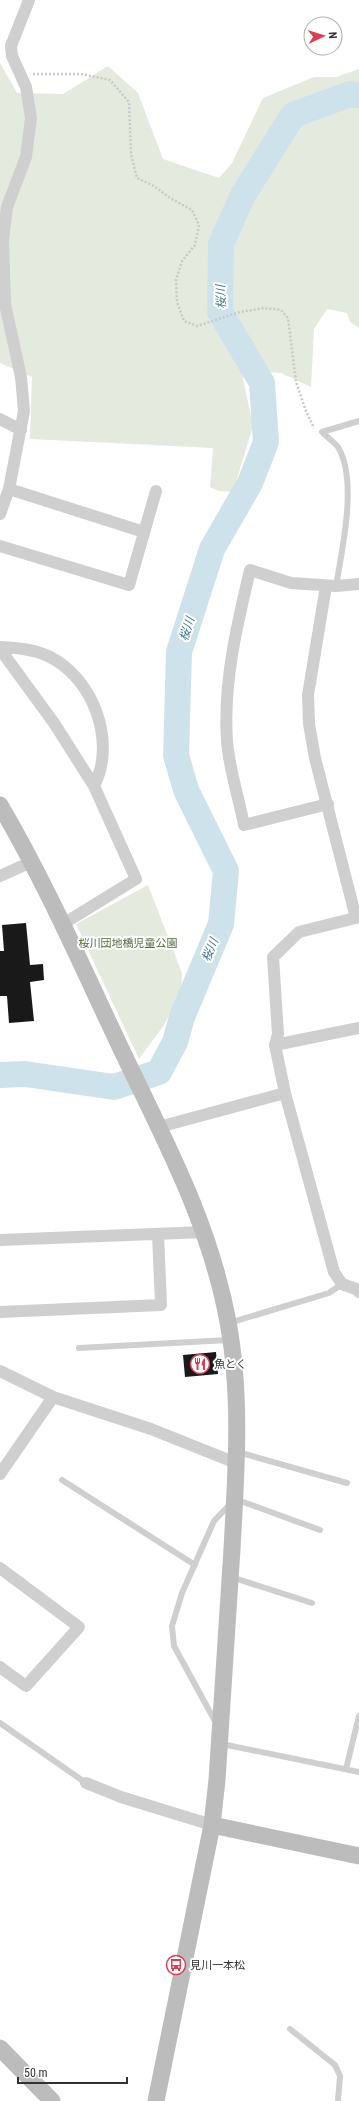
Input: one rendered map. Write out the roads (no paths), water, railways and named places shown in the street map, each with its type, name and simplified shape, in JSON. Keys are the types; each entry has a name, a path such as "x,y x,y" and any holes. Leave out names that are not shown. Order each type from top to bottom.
{"street":[{"path":"0,514 9,489 24,411 21,377 6,304 3,247 7,207 26,157 31,118 26,87 6,45 29,0"},
{"path":"0,418 21,430"},
{"path":"9,489 144,532"},
{"path":"0,546 129,585 156,491"},
{"path":"328,804 244,825 227,743 226,706 236,634 250,570 291,583 331,586 359,584"},
{"path":"331,586 308,695 309,724 315,758 357,917 299,932 273,957 278,1034 275,1045 285,1093 334,1272 342,1284 356,1289 359,1292"},
{"path":"0,648 27,650 48,656 72,672 88,696 99,717 103,741 100,775 94,786"},
{"path":"0,648 54,723 94,786 136,879 63,924"},
{"path":"0,805 63,924 159,1127 205,1232 215,1265 229,1323 235,1390 236,1457 235,1498 220,1737 212,1824 158,2099"},
{"path":"0,876 31,862"},
{"path":"275,1045 359,1029"},
{"path":"159,1127 285,1093"},
{"path":"0,1240 205,1232"},
{"path":"0,1312 161,1305 158,1234"},
{"path":"0,1371 53,1397 236,1457"},
{"path":"0,1474 53,1397"},
{"path":"0,1568 79,1627 26,1686 0,1667"},
{"path":"86,1783 121,1797 212,1824 359,1856"},
{"path":"0,2048 52,2101"}],"lane":[{"path":"331,586 348,500 346,469 338,447 322,432 359,421"},
{"path":"229,1323 329,1293 342,1284"},
{"path":"79,1348 231,1340"},
{"path":"236,1457 347,1483"},
{"path":"62,1480 195,1565"},
{"path":"320,1530 235,1498 214,1521 182,1593 172,1626 174,1646 220,1737 359,1772"},
{"path":"230,1576 312,1603"},
{"path":"346,1769 359,1716"},
{"path":"0,1723 86,1783"},
{"path":"290,2029 335,2065 340,2076 338,2101"}],"waterway":[{"name":"桜川","path":"0,1075 25,1074 114,1087 159,1072 175,1042 182,1017 221,924 226,871 186,790 176,755 179,652 212,549 250,483 266,442 262,383 220,312 221,244 243,195 293,115 350,94 359,95"}],"place":[{"name":"魚とく","path":"200,1364"},
{"name":"見川一本松","path":"176,1965"}],"park label":[{"name":"桜川団地橋児童公園","path":"128,943"}]}
